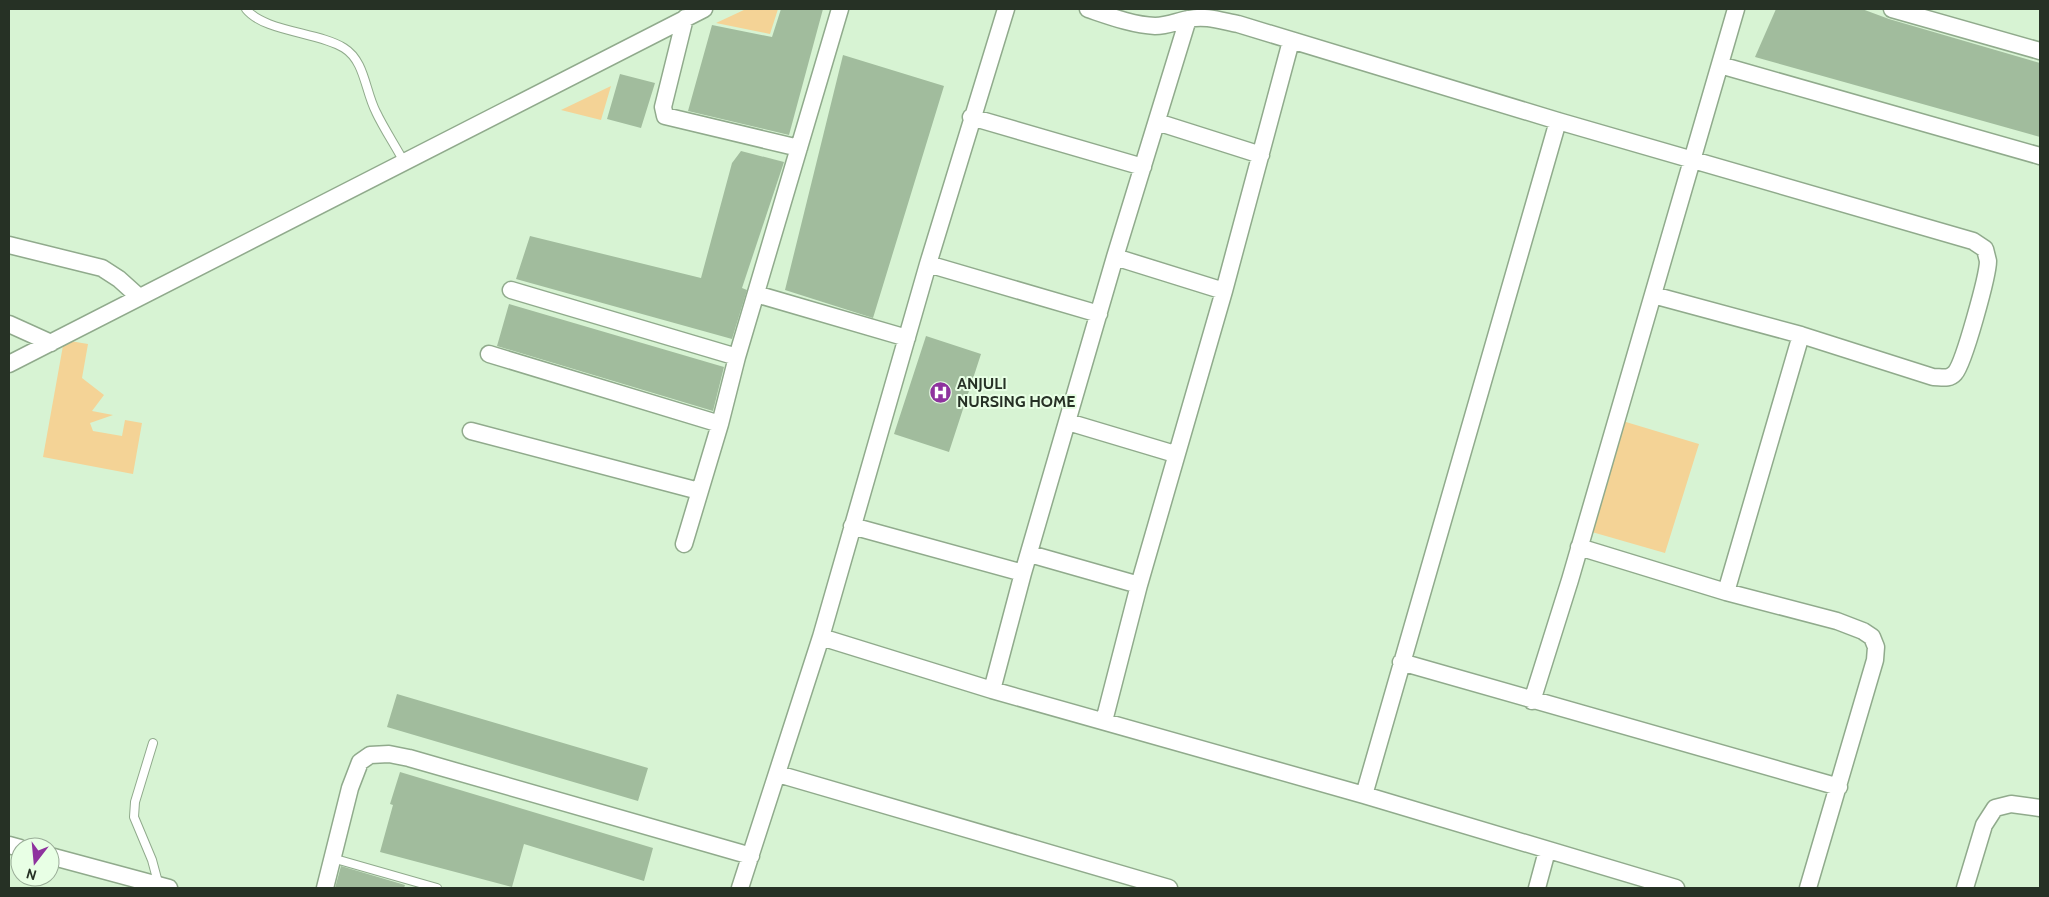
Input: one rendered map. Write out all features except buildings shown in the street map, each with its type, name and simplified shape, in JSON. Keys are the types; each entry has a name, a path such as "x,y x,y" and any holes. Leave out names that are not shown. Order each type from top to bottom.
{"street":[{"path":"9,364 704,9"},
{"path":"684,544 840,9"},
{"path":"740,888 822,637 906,338 1005,9"},
{"path":"1088,9 1153,26 1168,26 1200,17 1220,20 1558,121 1973,241 1985,249 1988,262 1977,310 1960,364 1954,374 1947,378 1933,377 1801,335 1653,294"},
{"path":"1532,701 1579,547 1736,9"},
{"path":"1892,9 2040,51"},
{"path":"685,18 663,107 665,116 799,148"},
{"path":"992,690 1023,573 1115,257 1188,19"},
{"path":"1104,721 1175,454 1224,291 1291,41"},
{"path":"1720,65 2040,156"},
{"path":"971,117 1143,167"},
{"path":"1364,795 1558,121"},
{"path":"1157,122 1261,155"},
{"path":"9,245 102,268 120,279 140,297"},
{"path":"1115,257 1224,291"},
{"path":"928,264 1099,314"},
{"path":"511,290 737,357"},
{"path":"756,294 906,338"},
{"path":"9,324 51,342"},
{"path":"1726,592 1801,335"},
{"path":"490,354 720,424"},
{"path":"1068,422 1175,454"},
{"path":"471,431 699,491"},
{"path":"852,526 1023,573"},
{"path":"1579,547 1726,592 1837,621 1863,631 1872,638 1876,647 1875,660 1808,888"},
{"path":"1030,554 1139,585"},
{"path":"822,637 992,690 1364,795 1676,888"},
{"path":"1401,662 1532,701 1839,787"},
{"path":"325,888 350,788 360,762 370,755 389,754 425,762 751,856"},
{"path":"778,774 1169,888"},
{"path":"1965,888 1984,825 1995,808 2011,804 2040,808"},
{"path":"1537,888 1548,851"},
{"path":"60,859 164,887"}],"lane":[{"path":"246,9 256,18 334,43 351,53 361,69 375,111 404,162"},
{"path":"153,743 135,802 134,816 164,887"},
{"path":"332,858 437,888"}],"shaded area":[{"path":"746,9 778,9 770,34 716,23"},
{"path":"611,86 601,120 561,110"},
{"path":"64,340 88,344 82,378 104,395 92,411 113,415 90,423 93,431 122,436 125,420 142,423 133,474 43,457"},
{"path":"1616,419 1699,444 1665,553 1585,530"}],"place":[{"name":"ANJULI NURSING HOME","path":"941,392"}]}
